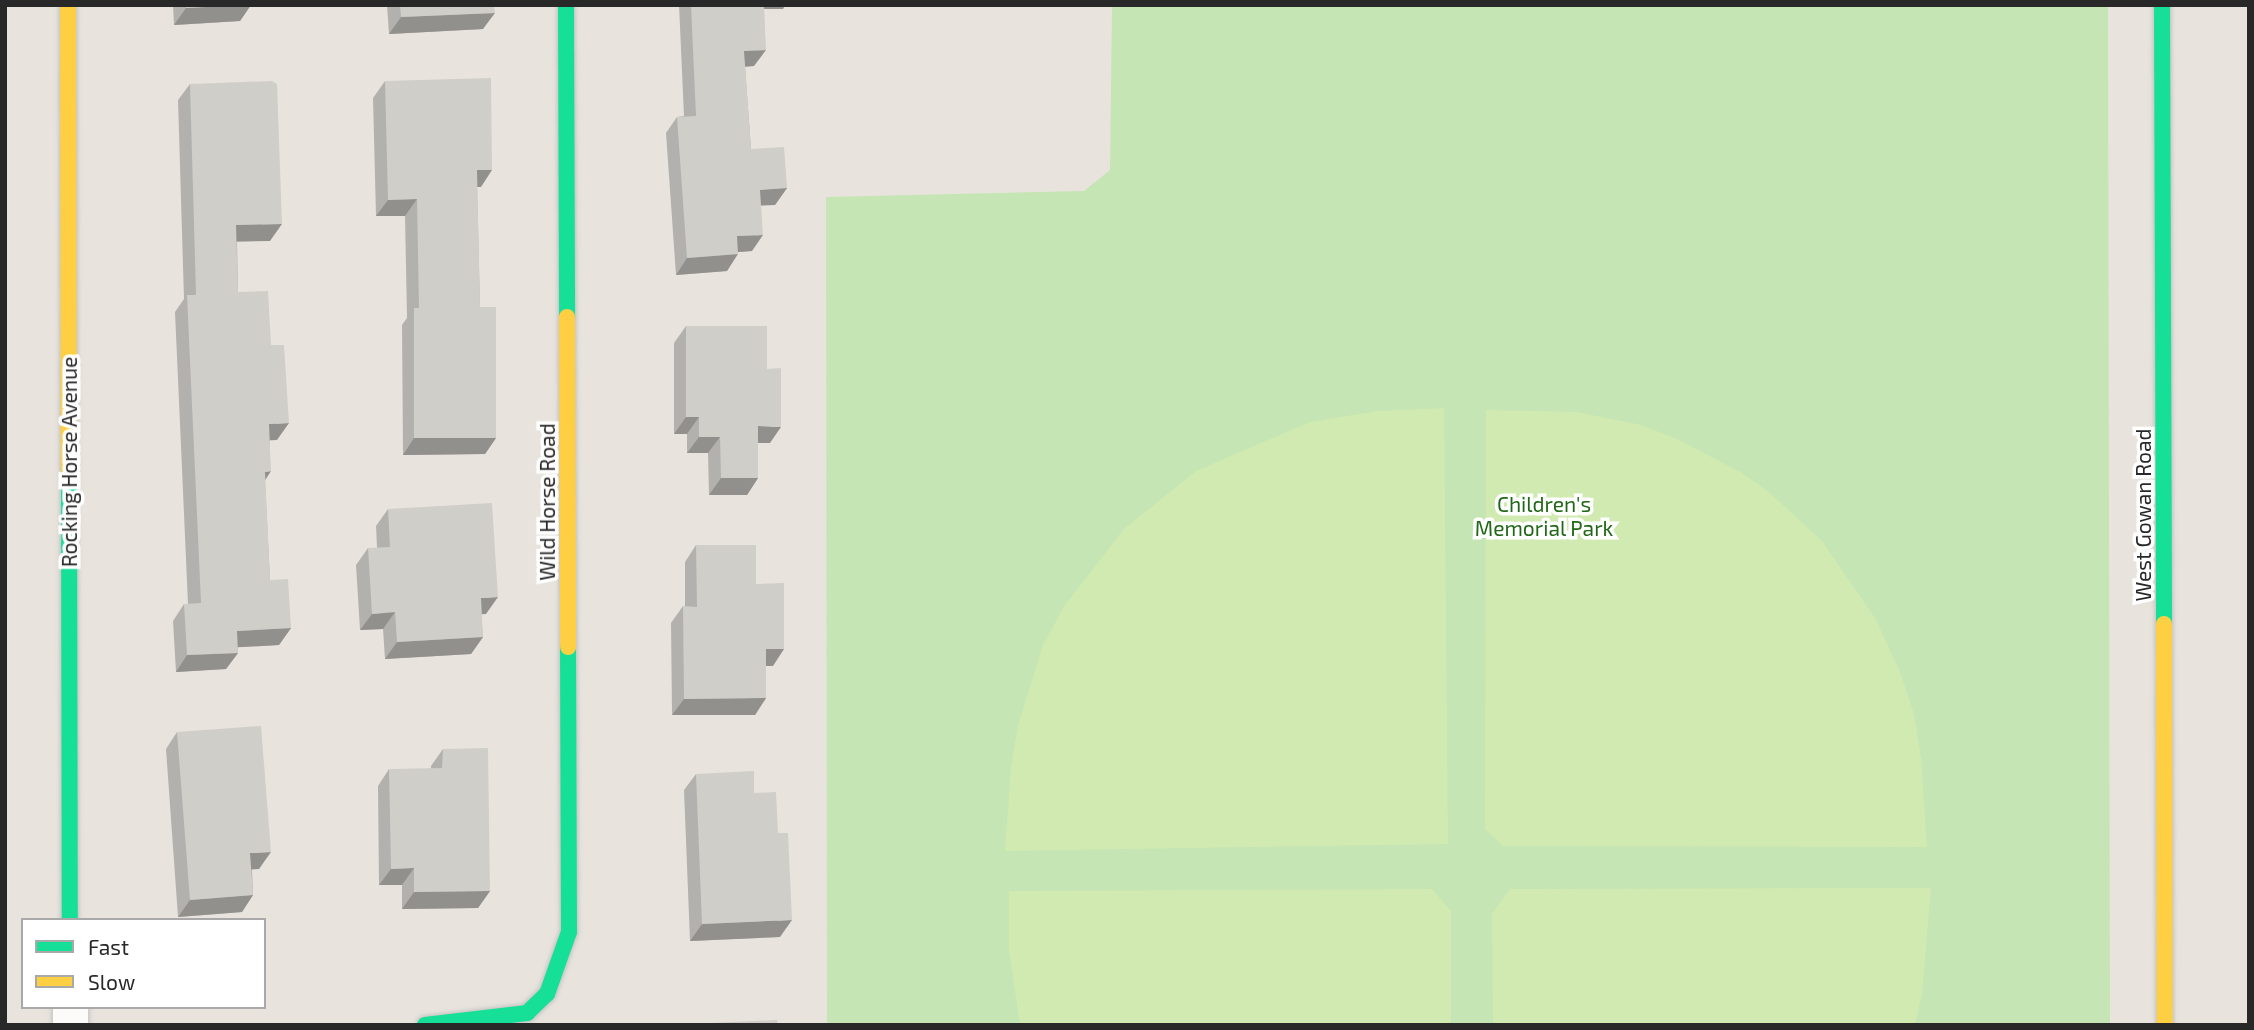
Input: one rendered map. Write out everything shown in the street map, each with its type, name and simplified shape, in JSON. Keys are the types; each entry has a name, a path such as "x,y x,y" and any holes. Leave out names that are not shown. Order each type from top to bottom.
{"street":[{"name":"Rocking Horse Avenue","path":"68,5 70,918"},
{"name":"Wild Horse Road","path":"425,1025 527,1013 547,994 569,932 566,5"},
{"name":"West Gowan Road","path":"2162,5 2165,1025"}],"green space":[{"name":"Children's Memorial Park","path":"1112,5 2108,5 2110,1025 827,1025 826,197 1084,191 1110,170"},
{"path":"1444,408 1448,844 1005,851 1011,767 1018,725 1043,645 1065,605 1124,529 1196,471 1310,422 1378,411"},
{"path":"1486,410 1577,412 1641,425 1677,439 1742,473 1770,493 1822,541 1875,618 1900,672 1914,714 1921,758 1927,847 1503,846 1485,829"},
{"path":"1931,888 1922,993 1915,1025 1493,1025 1492,914 1510,889"},
{"path":"1432,889 1451,911 1451,1025 1020,1025 1009,950 1009,891"}],"building":[{"path":"186,5 241,5 186,8"},
{"path":"400,5 494,5 495,13 401,17"},
{"path":"691,5 764,5 766,50 744,51 751,149 784,147 787,188 760,190 763,235 737,236 738,254 687,258 677,117 696,116"},
{"path":"491,78 492,170 477,170 480,307 496,307 496,438 414,438 414,308 419,308 417,199 388,200 385,81"},
{"path":"272,81 277,84 282,224 236,225 238,292 268,291 271,345 284,345 289,423 269,424 271,471 265,472 270,580 288,579 291,628 237,631 238,653 187,655 184,604 201,603 187,295 196,295 190,84"},
{"path":"686,326 767,326 767,369 781,368 781,427 758,426 758,478 721,478 720,437 699,437 699,417 686,417"},
{"path":"492,503 498,597 481,598 483,637 397,642 395,612 372,614 368,548 390,547 388,509"},
{"path":"696,545 756,545 756,584 784,583 784,649 766,649 766,698 684,699 683,606 697,607"},
{"path":"261,726 271,852 250,853 253,895 190,900 177,732"},
{"path":"488,748 490,891 414,892 414,868 391,869 389,769 442,768 443,749"},
{"path":"754,771 754,793 776,792 778,833 788,833 792,920 702,924 696,774"},
{"path":"777,1020 778,1025 710,1025 710,1023"}],"traffic: fast":[{"path":"566,5 567,317"},
{"path":"2162,5 2164,624"},
{"path":"69,469 70,918"},
{"path":"425,1025 527,1013 547,994 569,932 568,647"}],"traffic: slow":[{"path":"68,5 69,469"},
{"path":"567,317 568,647"},
{"path":"2164,624 2165,1025"}]}
